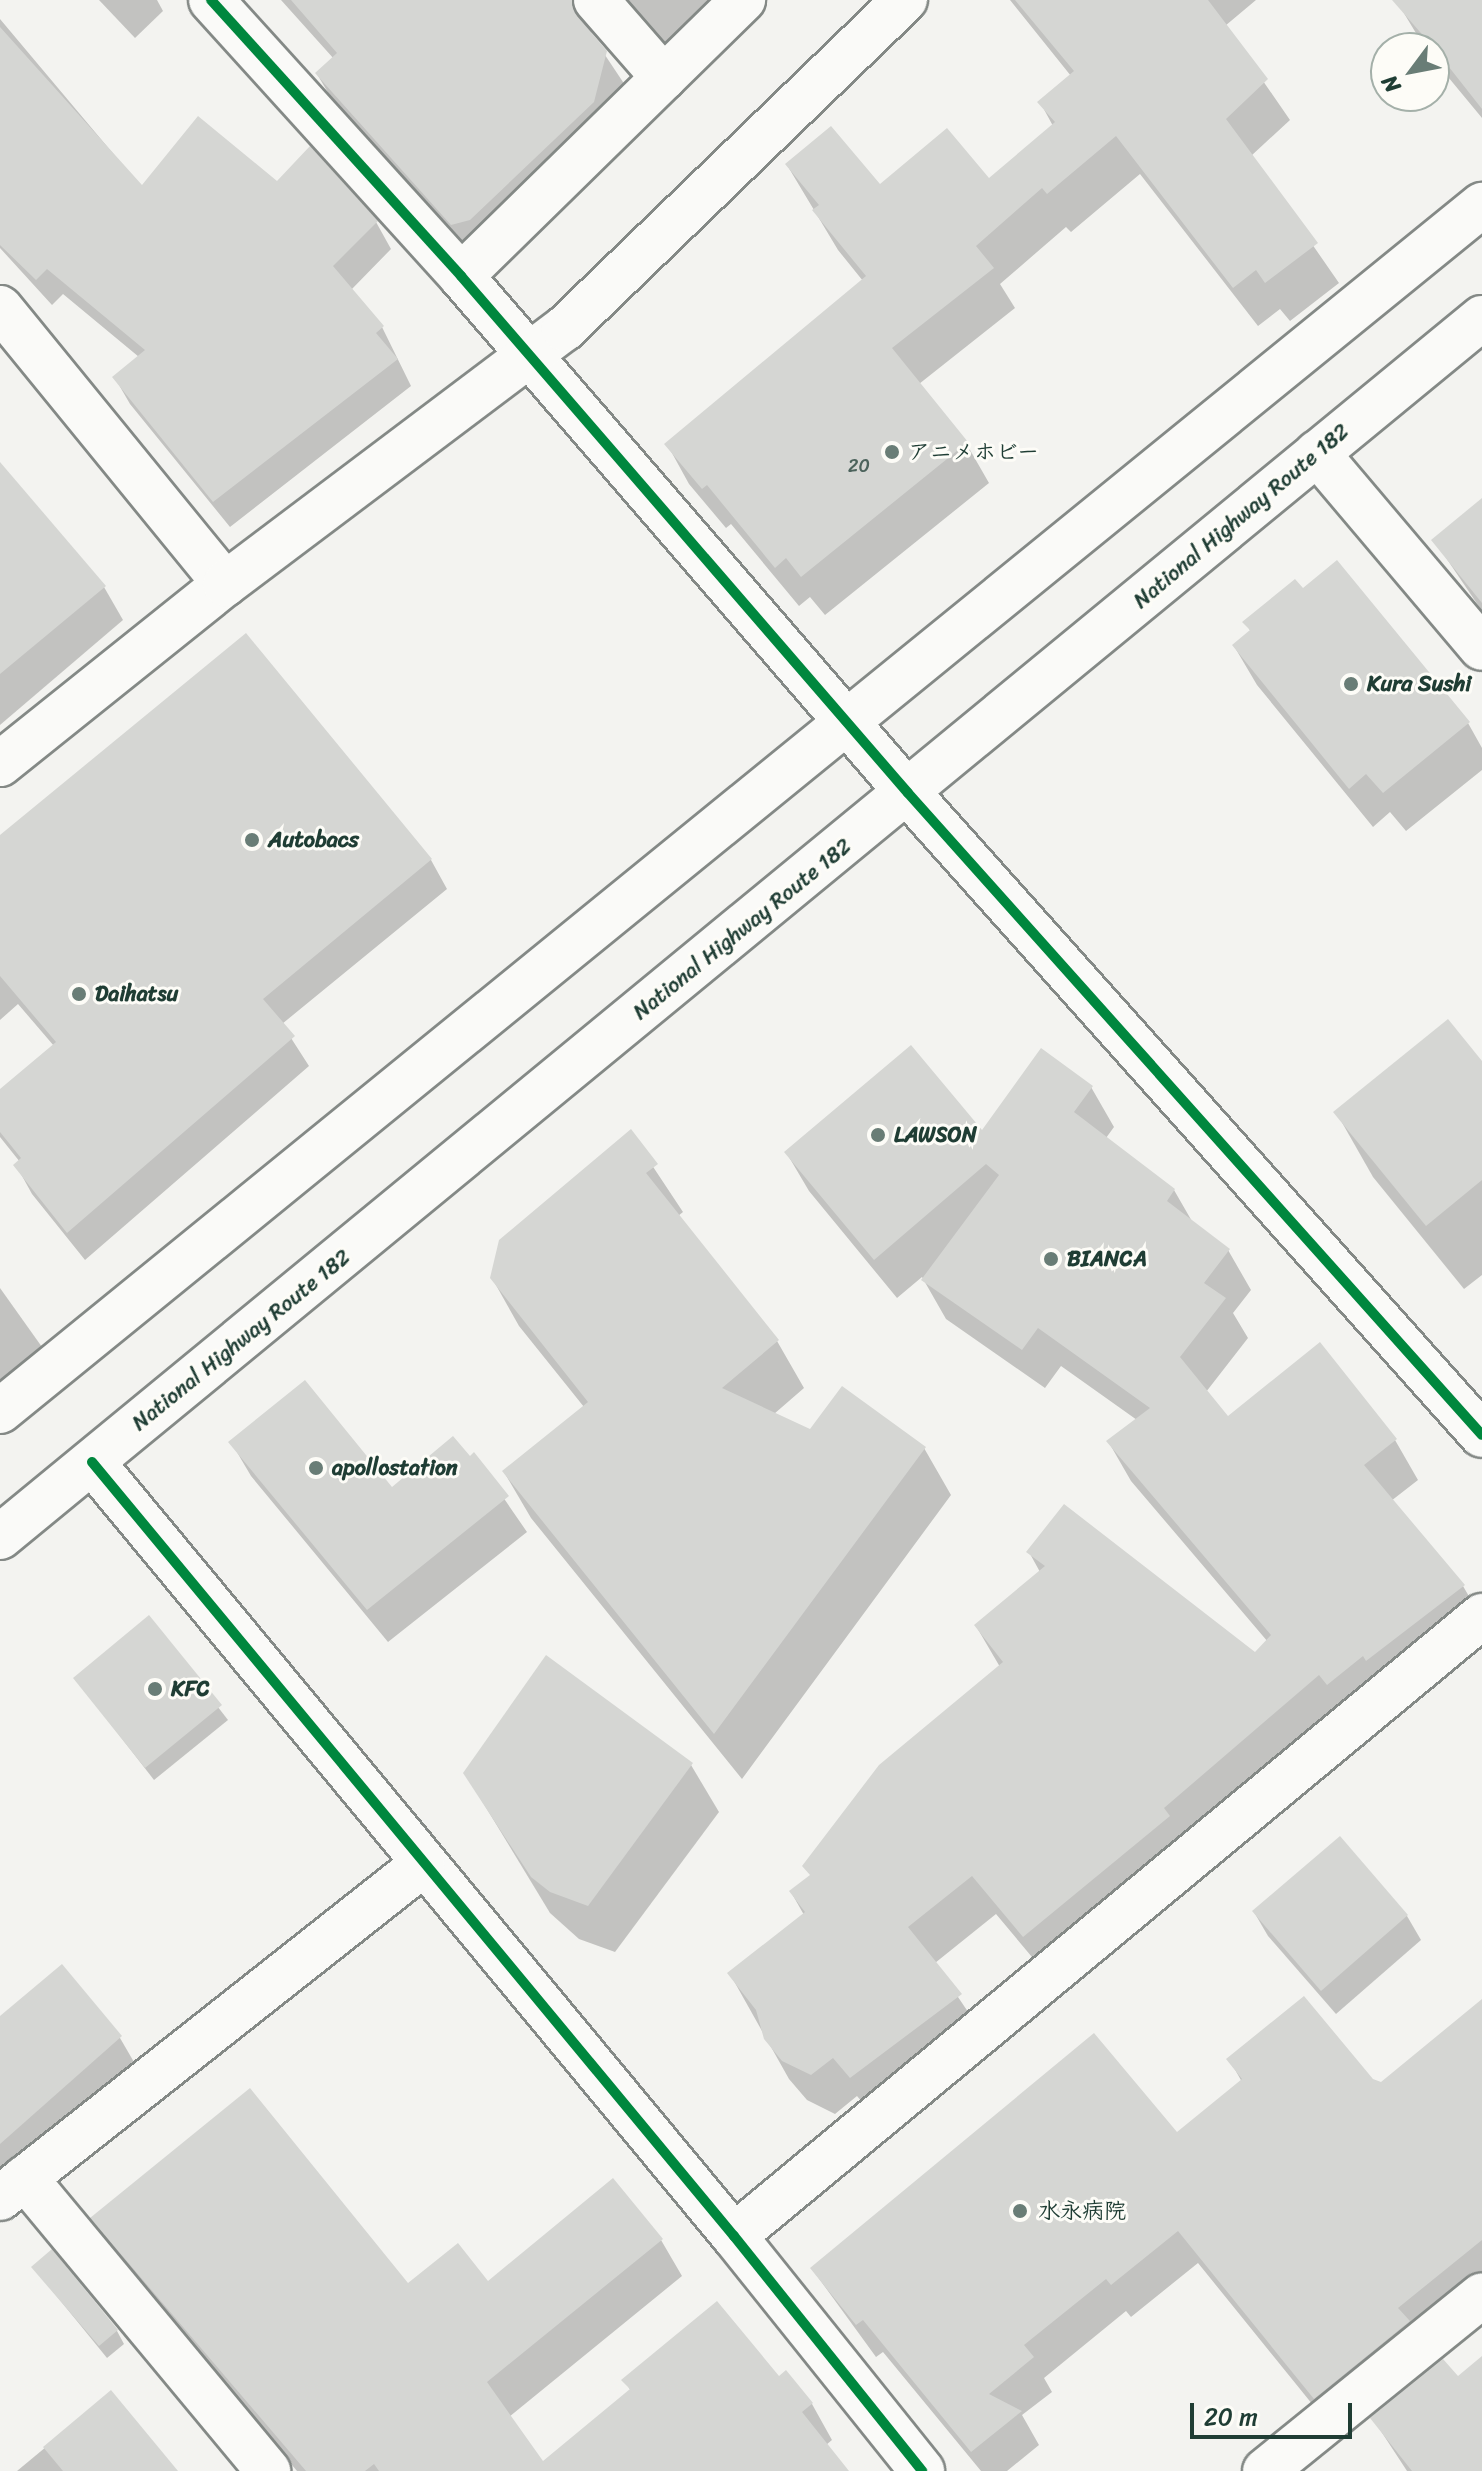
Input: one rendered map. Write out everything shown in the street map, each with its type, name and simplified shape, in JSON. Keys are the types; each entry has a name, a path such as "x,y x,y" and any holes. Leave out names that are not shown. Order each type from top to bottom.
{"main road":[{"path":"211,0 461,276 908,793 1482,1435"},
{"path":"596,0 664,78"},
{"path":"461,276 743,0"},
{"path":"0,764 225,584 564,329 905,0"},
{"path":"0,1411 849,724 1482,205"},
{"path":"0,308 225,584"},
{"name":"National Highway Route 182","path":"0,1537 1482,318"},
{"path":"1317,453 1482,648"},
{"path":"92,1462 422,1865 734,2236 922,2471"},
{"path":"734,2236 1482,1616"},
{"path":"268,2471 12,2188 422,1865"},
{"path":"1265,2471 1482,2295"}],"building":[{"path":"291,0 572,0 577,16 607,51 594,102 470,220 451,225 315,73 337,53"},
{"path":"1015,0 1208,0 1268,79 1226,119 1318,243 1265,283 1256,270 1233,288 1116,136 1047,194 1042,188 976,246 994,268 892,348 968,442 801,577 786,558 775,568 707,485 702,489 664,444 866,276 812,210 819,205 785,164 831,126 880,184 947,128 989,178 1055,122 1037,102 1074,71"},
{"path":"1392,0 1482,0 1482,109 1450,68 1450,32 1420,32"},
{"path":"0,27 142,185 198,116 277,181 310,146 378,221 333,266 384,326 376,333 398,359 213,502 112,377 145,350 47,269 36,280 0,245"},
{"path":"0,462 106,586 0,674"},
{"path":"1482,498 1482,603 1431,540"},
{"name":"Kura Sushi","path":"1337,560 1470,722 1383,793 1366,774 1349,789 1232,645 1250,630 1242,622 1295,579 1303,588"},
{"path":"246,633 432,859 263,999 295,1036 67,1233 13,1165 21,1158 0,1132 0,1089 56,1042 0,976 0,835"},
{"path":"1448,1019 1482,1061 1482,1180 1426,1226 1333,1112"},
{"path":"911,1045 982,1130 1041,1048 1093,1086 1074,1112 1175,1189 1167,1201 1230,1249 1204,1283 1226,1298 1180,1357 1228,1416 1320,1342 1397,1439 1364,1465 1465,1585 1366,1661 1363,1656 1327,1685 1319,1675 1164,1808 1170,1816 1023,1937 972,1876 908,1927 962,1994 850,2078 833,2058 811,2075 782,2061 764,2039 756,2010 727,1973 805,1912 789,1891 810,1875 802,1866 879,1765 1003,1662 974,1625 1045,1566 1026,1552 1064,1504 1255,1652 1271,1635 1106,1441 1150,1408 1038,1328 1022,1350 921,1280 999,1175 986,1164 874,1260 784,1152"},
{"path":"631,1129 658,1164 646,1173 779,1340 722,1388 810,1429 842,1386 926,1447 714,1734 502,1471 588,1402 490,1278 499,1240"},
{"path":"305,1380 392,1487 453,1436 470,1456 474,1452 509,1496 367,1610 228,1442"},
{"path":"149,1615 222,1705 145,1768 73,1678"},
{"path":"546,1655 693,1763 588,1906 550,1892 531,1877 463,1773"},
{"path":"1340,1836 1408,1915 1321,1991 1252,1911"},
{"path":"62,1964 122,2036 0,2144 0,2016"},
{"path":"1304,1996 1373,2079 1381,2082 1482,1999 1482,2240 1398,2308 1410,2321 1314,2399 1178,2231 1111,2285 1106,2279 1024,2345 1034,2357 989,2394 1022,2411 971,2452 863,2320 856,2325 810,2268 1094,2033 1177,2132 1242,2079 1226,2059"},
{"path":"250,2088 408,2283 458,2243 488,2281 613,2178 663,2239 487,2382 543,2461 630,2389 621,2380 717,2301 779,2376 786,2370 813,2403 802,2412 849,2471 379,2471 374,2464 365,2471 306,2471 90,2218"},
{"path":"52,2249 118,2330 99,2346 31,2267"},
{"path":"1482,2356 1482,2471 1412,2471 1370,2418 1443,2359 1458,2376"},
{"path":"111,2390 178,2471 63,2471 43,2447"}],"cycle path":[{"path":"211,0 461,276 908,793 1482,1435"},
{"path":"92,1462 734,2236 922,2471"}],"place":[{"name":"アニメホビー","path":"892,452"},
{"name":"Kura Sushi","path":"1351,684"},
{"name":"Autobacs","path":"252,840"},
{"name":"Daihatsu","path":"79,994"},
{"name":"LAWSON","path":"878,1135"},
{"name":"BIANCA","path":"1051,1259"},
{"name":"apollostation","path":"316,1468"},
{"name":"KFC","path":"155,1689"},
{"name":"水永病院","path":"1020,2211"}]}
